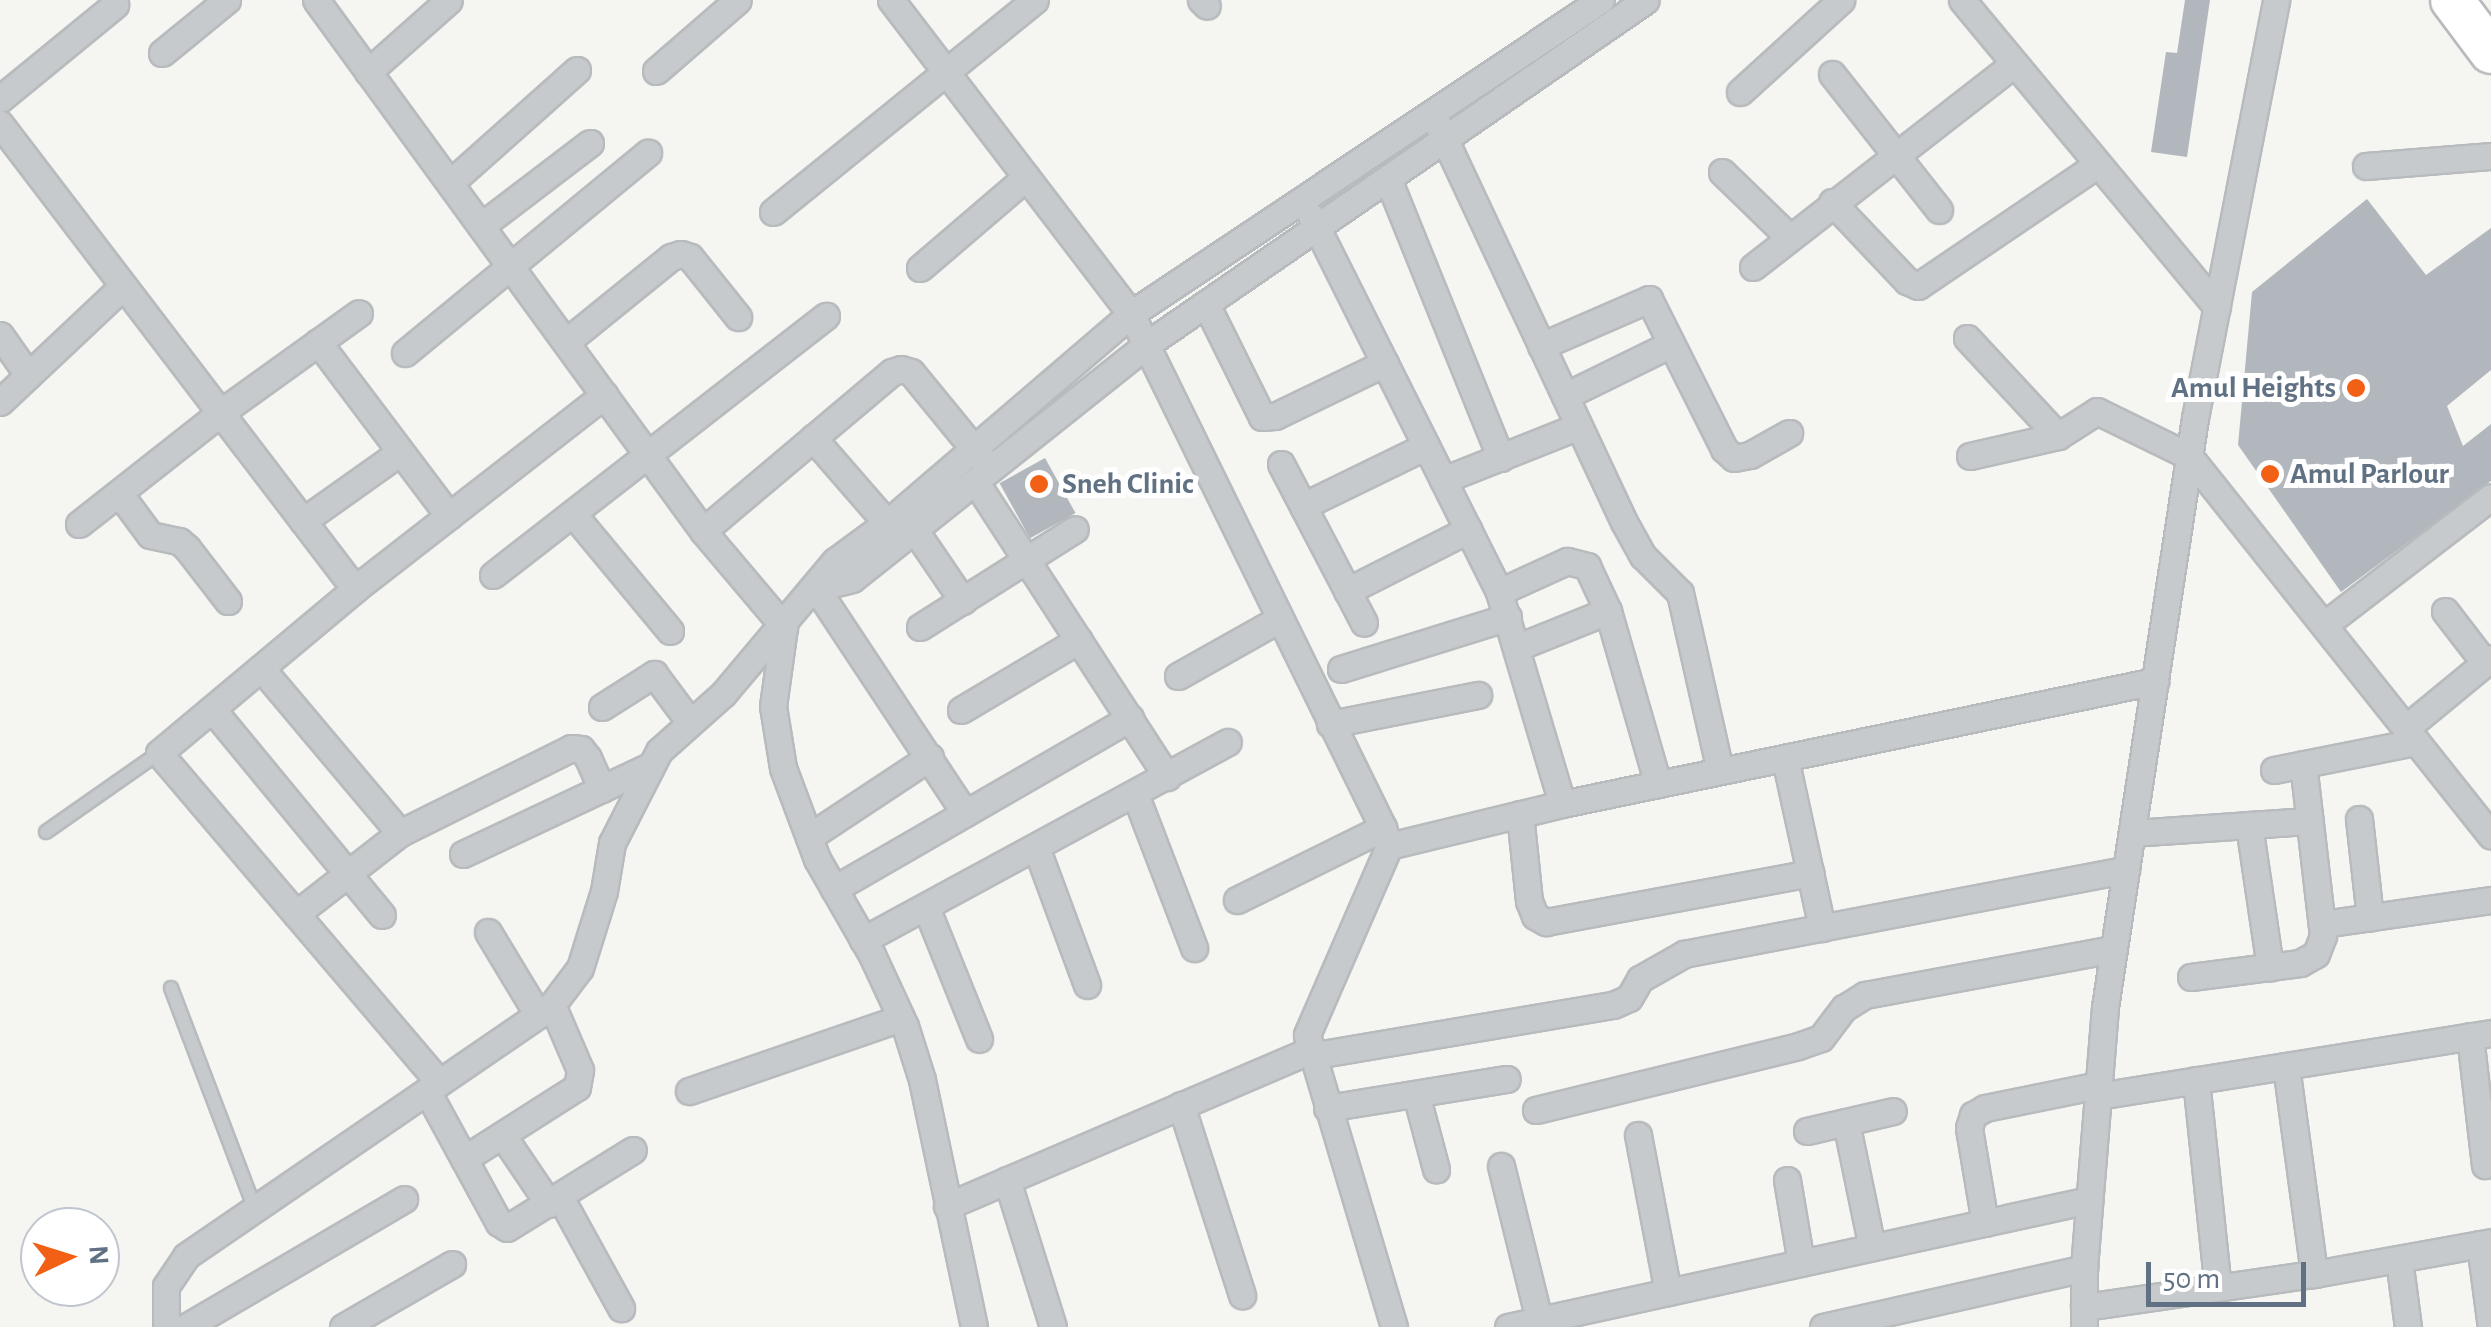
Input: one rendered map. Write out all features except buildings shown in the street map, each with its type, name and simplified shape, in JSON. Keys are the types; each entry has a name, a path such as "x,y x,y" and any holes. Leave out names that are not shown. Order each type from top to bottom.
{"highway":[{"path":"2452,0 2491,52"},
{"path":"2486,0 2491,6"}],"street":[{"path":"162,53 227,0"},
{"path":"316,0 704,530 784,627 773,706 783,768 808,838 902,1018 922,1080 974,1327"},
{"path":"368,72 448,0"},
{"path":"656,71 738,0"},
{"path":"891,0 1131,314 1386,837 1312,1019 1309,1054 1394,1327"},
{"path":"773,212 1035,0"},
{"path":"816,588 852,579 914,529 1131,314 1601,0"},
{"path":"1740,92 1841,0"},
{"path":"1962,0 2217,307"},
{"path":"2276,0 2190,456 2114,949 2098,1090 2084,1268 2084,1317 2218,1288 2486,1243 2491,1327"},
{"path":"166,1327 166,1286 177,1267 545,1010 580,968 604,891 612,842 650,766 784,627 836,560 980,466 1146,345 1388,180 1634,4"},
{"path":"0,99 115,6"},
{"path":"1753,267 2014,64"},
{"path":"450,183 577,70"},
{"path":"1832,74 1938,210"},
{"path":"1432,112 1644,556 1680,593 1720,772"},
{"path":"0,124 355,589"},
{"path":"480,226 590,143"},
{"path":"404,352 648,153"},
{"path":"2366,166 2491,156"},
{"path":"1832,202 1907,282 1918,286 2097,165"},
{"path":"1722,172 1789,236"},
{"path":"920,268 1026,178"},
{"path":"1388,180 1500,458"},
{"path":"1300,199 1318,227 1499,592 1562,804"},
{"path":"566,342 671,257 681,254 690,257 738,317"},
{"path":"0,402 123,286"},
{"path":"1542,346 1649,299 1724,448 1734,458 1750,455 1789,433"},
{"path":"1206,304 1262,417 1274,416 1385,363"},
{"path":"79,524 220,413 359,312"},
{"path":"494,575 826,316"},
{"path":"0,335 28,375"},
{"path":"1967,338 2058,436"},
{"path":"318,342 448,516"},
{"path":"1565,396 1671,344"},
{"path":"704,530 892,372 912,372 980,466 1027,561 1167,776"},
{"path":"604,395 355,589 159,753 296,914 433,1087 464,1159 499,1223 507,1228 633,1150"},
{"path":"1970,456 2058,436 2097,410 2190,456 2411,735 2486,820"},
{"path":"1444,480 1579,426"},
{"path":"813,438 887,524"},
{"path":"1303,506 1426,446"},
{"path":"303,521 400,452"},
{"path":"1281,464 1364,623"},
{"path":"119,493 150,535 179,541 187,548 228,602"},
{"path":"2324,625 2491,497"},
{"path":"573,514 670,631"},
{"path":"914,529 963,601"},
{"path":"920,627 1075,529"},
{"path":"1346,591 1468,530"},
{"path":"1499,592 1567,561 1579,560 1587,566 1608,611 1658,784"},
{"path":"816,588 966,813"},
{"path":"2274,770 2411,735 2488,660 2445,610"},
{"path":"1518,646 1608,611"},
{"path":"1341,668 1508,617"},
{"path":"1178,676 1279,619"},
{"path":"961,710 1079,640"},
{"path":"261,668 400,833"},
{"path":"602,706 654,674 689,722"},
{"path":"1237,900 1386,837 1520,814 2155,681"},
{"path":"1330,724 1478,695"},
{"path":"212,708 382,916"},
{"path":"834,889 1130,718"},
{"path":"864,940 1228,742"},
{"path":"296,914 400,833 572,748 581,749 588,758 602,789"},
{"path":"808,838 930,757"},
{"path":"1785,758 1822,928"},
{"path":"2191,977 2300,963 2316,954 2323,936 2303,764"},
{"path":"463,854 650,766"},
{"path":"1135,794 1194,948"},
{"path":"1520,814 1529,901 1535,916 1546,922 1810,873"},
{"path":"2359,819 2370,917"},
{"path":"2132,834 2310,820"},
{"path":"2249,825 2270,967"},
{"path":"1036,847 1087,984"},
{"path":"947,1206 1309,1054 1612,1005 1629,998 1640,979 1684,954 2126,870"},
{"path":"2322,924 2491,900"},
{"path":"926,907 979,1039"},
{"path":"464,1159 577,1088 581,1079 545,1010 488,932"},
{"path":"1536,1110 1821,1038 1844,1008 1864,995 2114,949"},
{"path":"688,1091 902,1018"},
{"path":"1986,1223 1969,1128 1973,1115 1985,1108 2196,1080 2480,1034 2485,1165"},
{"path":"2286,1066 2314,1274"},
{"path":"1327,1108 1507,1079"},
{"path":"2196,1080 2218,1288"},
{"path":"1416,1094 1436,1169"},
{"path":"1181,1105 1242,1295"},
{"path":"1807,1131 1893,1111"},
{"path":"1846,1122 1872,1247"},
{"path":"1638,1135 1668,1292"},
{"path":"503,1136 555,1200 621,1308"},
{"path":"1501,1166 1539,1320"},
{"path":"1007,1180 1053,1327"},
{"path":"1787,1180 1801,1263"},
{"path":"186,1327 404,1199"},
{"path":"1508,1327 1539,1320 1568,1321 1668,1292 2090,1200"},
{"path":"2399,1259 2408,1327"},
{"path":"343,1327 452,1264"},
{"path":"1823,1327 1908,1318 2084,1268"}],"lane":[{"path":"46,832 159,753"},
{"path":"171,988 255,1209"}],"place":[{"name":"Amul Heights","path":"2356,388"},
{"name":"Amul Parlour","path":"2270,474"},
{"name":"Sneh Clinic","path":"1039,484"}]}
